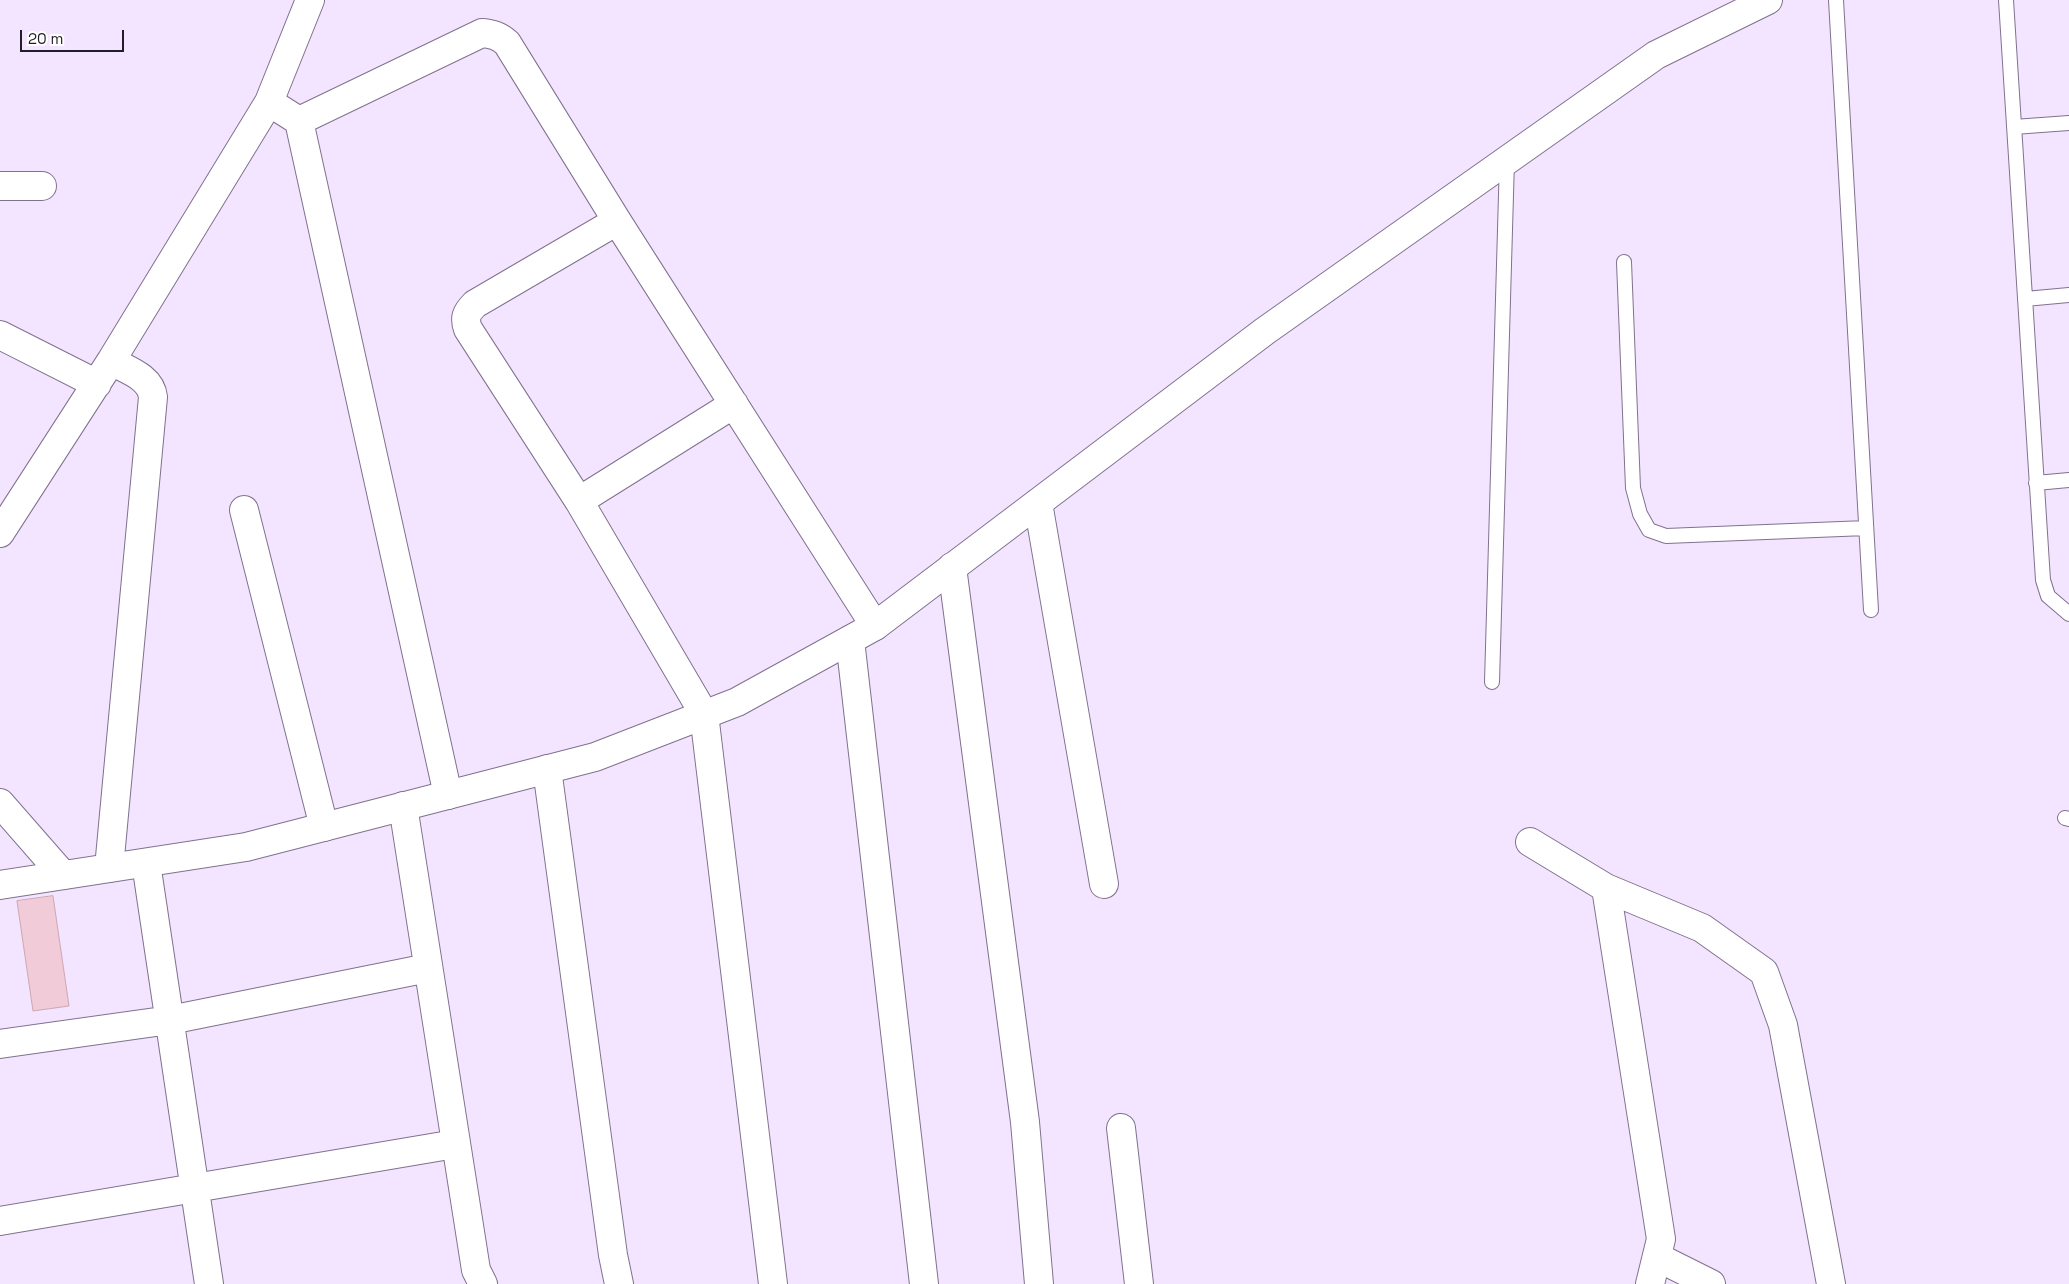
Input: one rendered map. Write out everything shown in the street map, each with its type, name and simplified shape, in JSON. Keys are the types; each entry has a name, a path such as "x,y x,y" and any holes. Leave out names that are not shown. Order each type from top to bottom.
{"street":[{"path":"0,533 97,384 269,102 310,0"},
{"path":"0,885 246,847 595,757 737,702 875,626 1265,331 1656,55 1768,0"},
{"path":"299,121 482,33 492,34 507,43 617,221 875,626"},
{"path":"269,102 299,121 448,795"},
{"path":"0,186 42,186"},
{"path":"617,221 474,304 467,311 465,318 468,329 578,501 704,714 773,1284"},
{"path":"0,335 97,384"},
{"path":"109,868 152,397 152,390 144,379 111,361"},
{"path":"578,501 734,404"},
{"path":"1038,503 1104,884"},
{"path":"244,510 324,827"},
{"path":"952,568 1024,1112 1039,1284"},
{"path":"850,640 924,1284"},
{"path":"547,769 612,1245 619,1284"},
{"path":"0,803 63,876"},
{"path":"403,806 476,1270 483,1284"},
{"path":"1530,842 1606,888 1702,928 1764,972 1783,1025 1831,1284"},
{"path":"146,863 209,1284"},
{"path":"1606,888 1661,1239 1650,1284"},
{"path":"0,1044 170,1020 428,968"},
{"path":"1121,1128 1139,1284"},
{"path":"0,1221 455,1144"},
{"path":"1657,1257 1711,1284"}],"lane":[{"path":"1836,0 1871,610"},
{"path":"2006,0 2043,580 2048,596 2069,614"},
{"path":"2014,127 2069,123"},
{"path":"1492,682 1507,160"},
{"path":"1624,262 1633,488 1640,514 1649,530 1666,536 1866,528"},
{"path":"2024,299 2069,295"},
{"path":"2036,483 2069,480"}],"building":[{"path":"53,896 69,1006 33,1011 17,901"}]}
